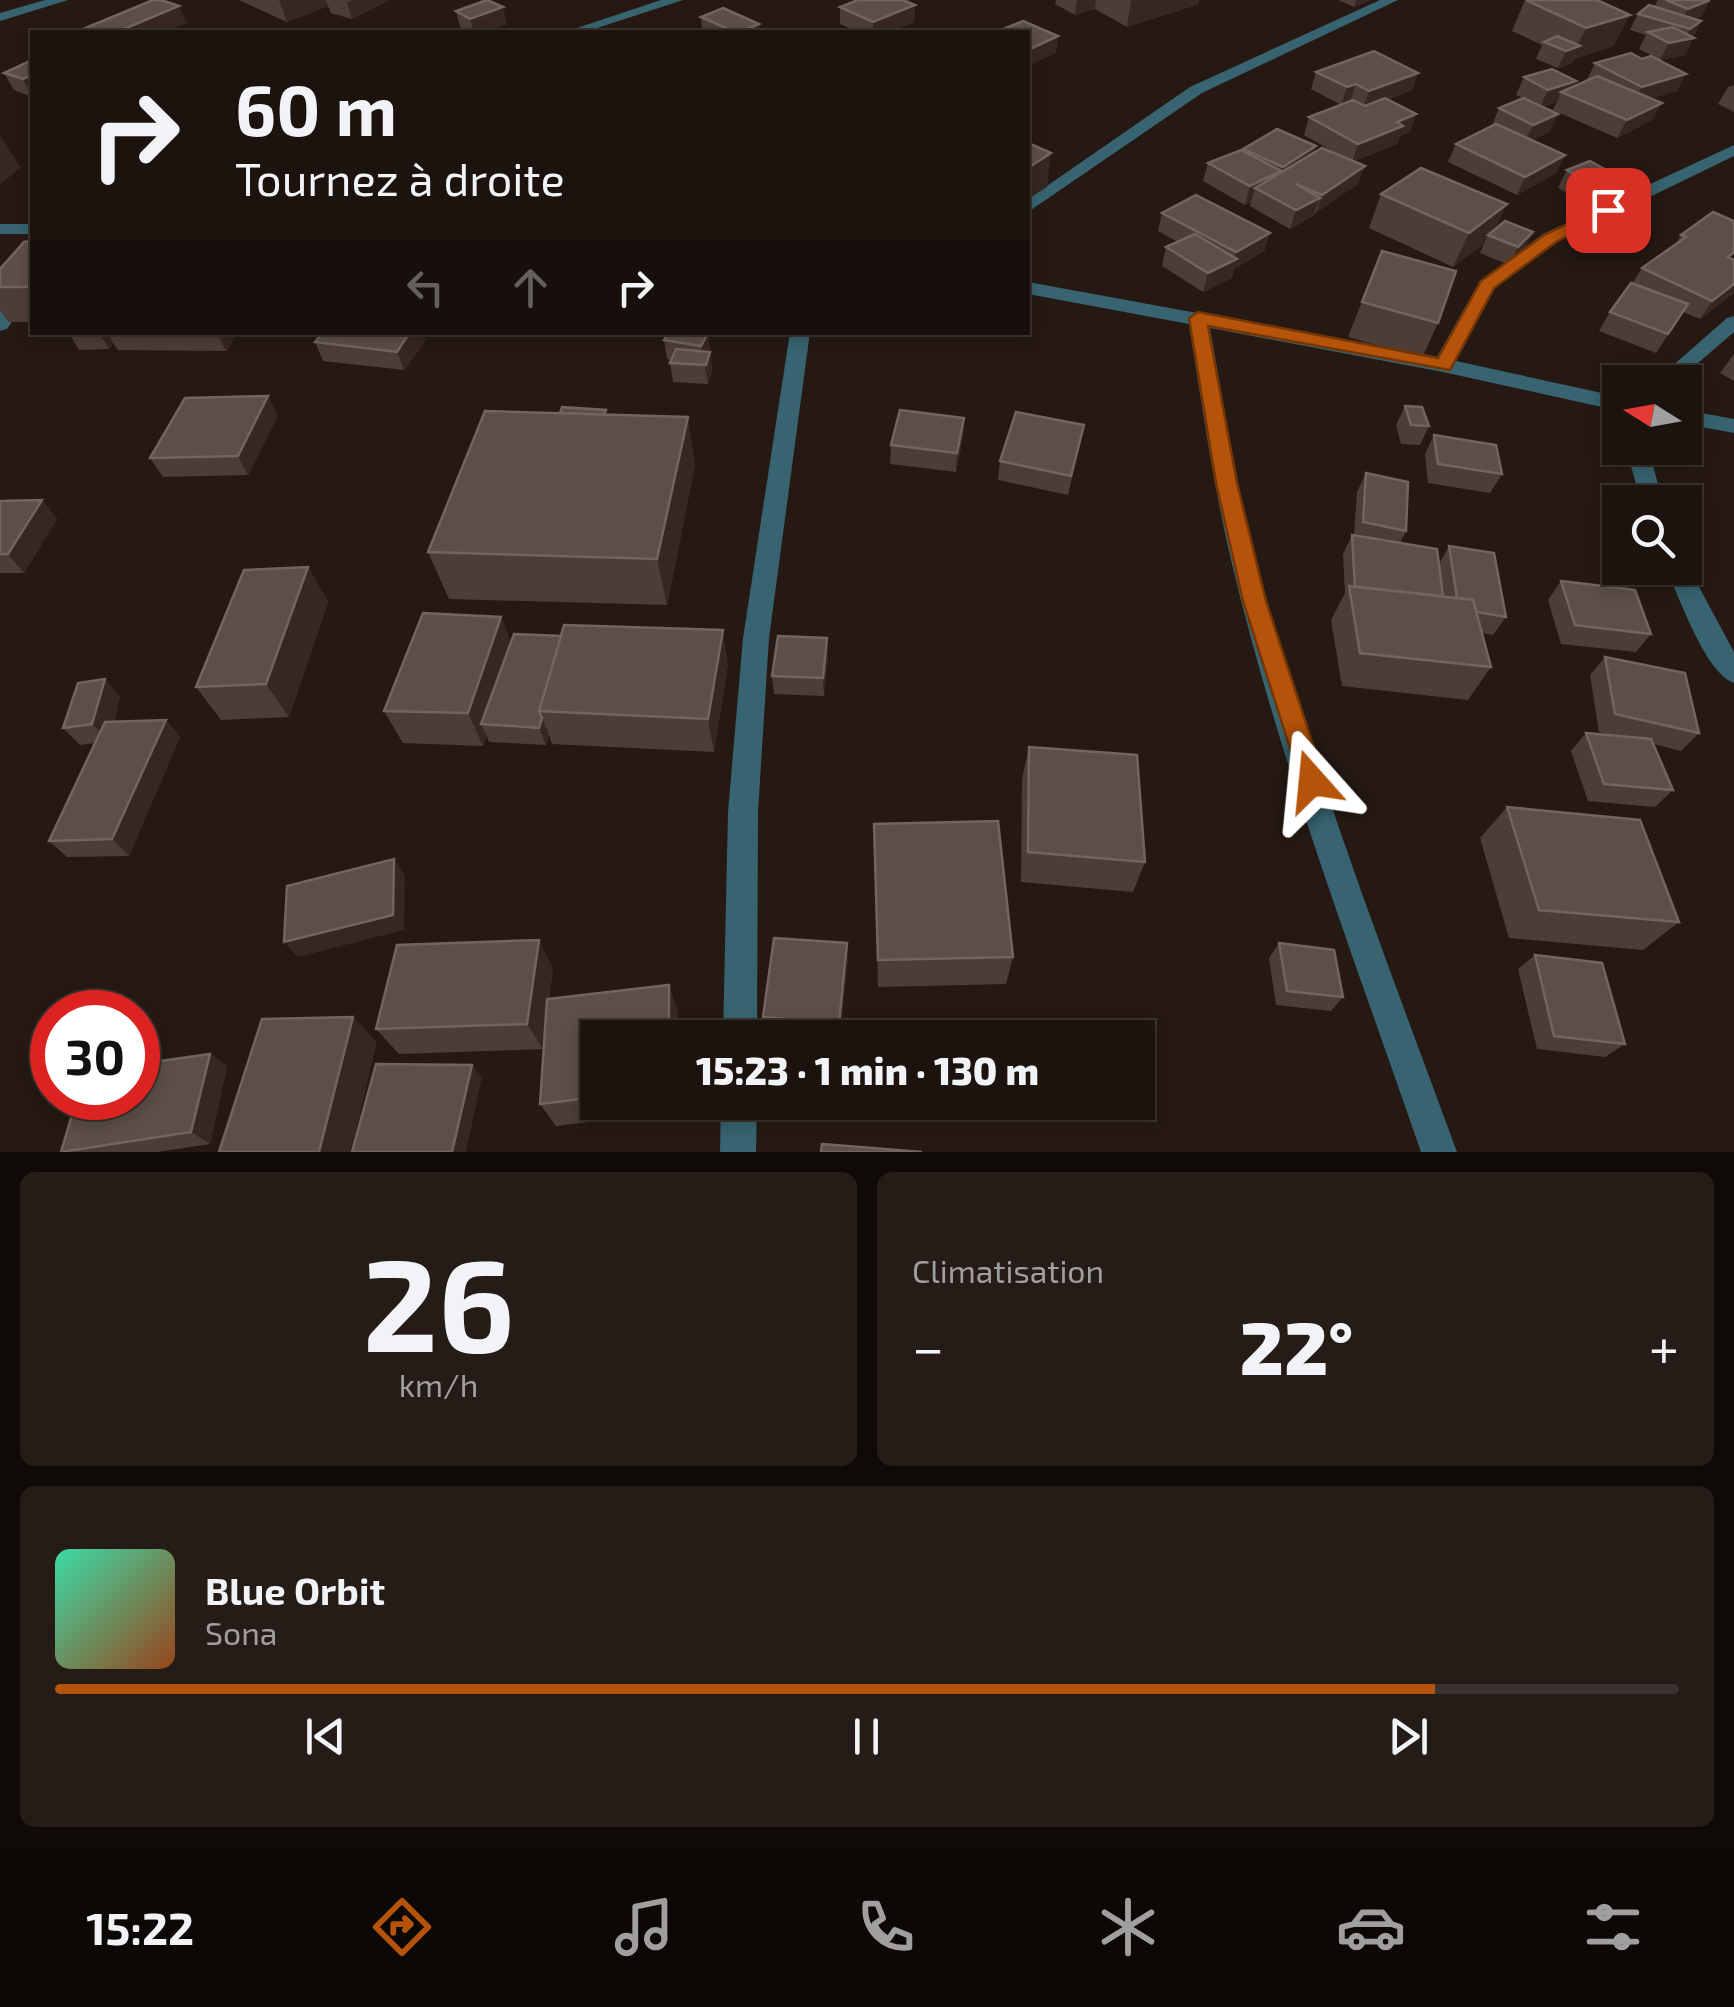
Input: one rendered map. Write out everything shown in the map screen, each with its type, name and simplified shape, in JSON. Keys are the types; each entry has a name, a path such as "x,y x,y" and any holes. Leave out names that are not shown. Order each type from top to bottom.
{"street":[{"path":"0,17 61,0"},
{"path":"578,30 676,0"},
{"path":"1030,206 1196,90 1391,0"},
{"path":"1443,366 1487,285 1550,238 1734,150"},
{"path":"0,229 30,229"},
{"path":"0,325 30,281"},
{"path":"1030,288 1198,318 1602,400"},
{"path":"1198,318 1226,483 1254,601 1358,925 1438,1152"},
{"path":"1684,365 1734,322"},
{"path":"740,1020 743,812 756,638 800,335"},
{"path":"1702,419 1734,426"},
{"path":"1686,585 1717,650 1734,672"},
{"path":"738,1152 739,1120"}],"building":[{"path":"153,0 179,6 122,30 81,30"},
{"path":"487,0 503,7 470,19 456,11"},
{"path":"858,0 903,0 915,5 873,22 840,7"},
{"path":"1526,0 1597,0 1630,15 1586,28"},
{"path":"1666,0 1710,0 1688,9"},
{"path":"1649,5 1701,21 1690,29 1638,14"},
{"path":"723,8 759,24 746,30 730,30 701,17"},
{"path":"1023,21 1058,36 1030,49 1030,30 1001,30"},
{"path":"1673,27 1694,38 1669,43 1648,32"},
{"path":"1557,36 1580,46 1566,51 1544,42"},
{"path":"1374,51 1418,73 1369,91 1356,84 1347,87 1316,72"},
{"path":"1631,53 1642,59 1651,56 1686,74 1642,87 1595,63"},
{"path":"30,61 30,76 23,79 4,73"},
{"path":"1552,69 1576,81 1548,90 1524,77"},
{"path":"1597,76 1662,103 1627,120 1561,92"},
{"path":"1385,98 1416,114 1397,122 1403,126 1358,144 1309,117 1353,100 1365,106"},
{"path":"1523,98 1558,114 1533,125 1499,108"},
{"path":"1496,124 1565,155 1525,177 1456,144"},
{"path":"1277,129 1316,146 1283,167 1243,149"},
{"path":"1030,144 1051,153 1030,167"},
{"path":"1322,148 1365,166 1322,195 1296,184 1320,198 1296,210 1255,188"},
{"path":"1241,150 1281,171 1250,186 1208,163"},
{"path":"1590,161 1632,184 1609,193 1567,170"},
{"path":"1421,168 1507,204 1469,233 1381,194"},
{"path":"1196,195 1270,233 1236,252 1162,213"},
{"path":"1713,212 1734,221 1734,252 1728,257 1734,260 1734,284 1712,301 1642,268 1686,237 1681,235"},
{"path":"1505,221 1533,232 1518,247 1488,235"},
{"path":"1195,234 1237,259 1208,273 1166,247"},
{"path":"30,241 30,287 0,287 0,269 24,242"},
{"path":"1382,251 1456,271 1438,323 1362,302"},
{"path":"1631,283 1688,304 1668,334 1610,312"},
{"path":"321,335 408,335 397,352 315,342"},
{"path":"667,335 707,335 701,346 664,340"},
{"path":"676,349 710,352 706,365 670,363"},
{"path":"268,396 238,456 150,458 185,398"},
{"path":"1405,406 1422,407 1429,426 1411,425"},
{"path":"562,407 606,410 604,415 560,413"},
{"path":"900,410 964,418 957,453 891,445"},
{"path":"485,411 688,417 657,559 428,552"},
{"path":"1016,412 1084,425 1071,476 1000,461"},
{"path":"1434,435 1496,445 1502,474 1438,464"},
{"path":"1366,473 1408,482 1406,531 1363,522"},
{"path":"42,500 8,554 0,554 0,501"},
{"path":"1352,535 1437,549 1443,596 1355,587"},
{"path":"1449,546 1494,553 1506,617 1476,612 1473,600 1457,598"},
{"path":"308,567 266,684 196,687 244,570"},
{"path":"1561,581 1635,590 1651,634 1575,625"},
{"path":"1349,586 1473,600 1491,667 1360,653"},
{"path":"423,613 501,617 468,713 384,711"},
{"path":"564,625 723,630 708,719 539,711"},
{"path":"514,634 561,636 539,711 539,728 481,724"},
{"path":"778,636 827,638 823,678 772,676"},
{"path":"1605,657 1685,673 1699,733 1615,714"},
{"path":"105,679 92,724 63,728 78,683"},
{"path":"166,720 112,839 49,841 105,722"},
{"path":"1586,733 1651,739 1673,790 1604,784"},
{"path":"1029,747 1137,755 1145,862 1028,852"},
{"path":"1507,807 1640,820 1679,922 1539,910"},
{"path":"998,821 1013,957 878,960 874,824"},
{"path":"394,859 393,915 284,942 287,886"},
{"path":"774,938 847,943 839,1020 763,1017"},
{"path":"539,940 527,1024 376,1029 397,945"},
{"path":"1279,943 1334,950 1343,997 1287,991"},
{"path":"1535,955 1602,963 1625,1044 1554,1036"},
{"path":"669,985 669,1020 580,1020 580,1099 540,1104 547,999"},
{"path":"353,1017 319,1152 219,1152 262,1019"},
{"path":"210,1054 191,1132 61,1152 70,1120 160,1120 160,1061"},
{"path":"376,1064 472,1065 452,1152 352,1152"},
{"path":"822,1144 922,1152 821,1152"}],"route":[{"path":"1312,781 1254,601 1226,483 1198,318 1443,366 1487,285 1550,238 1608,210"}]}
